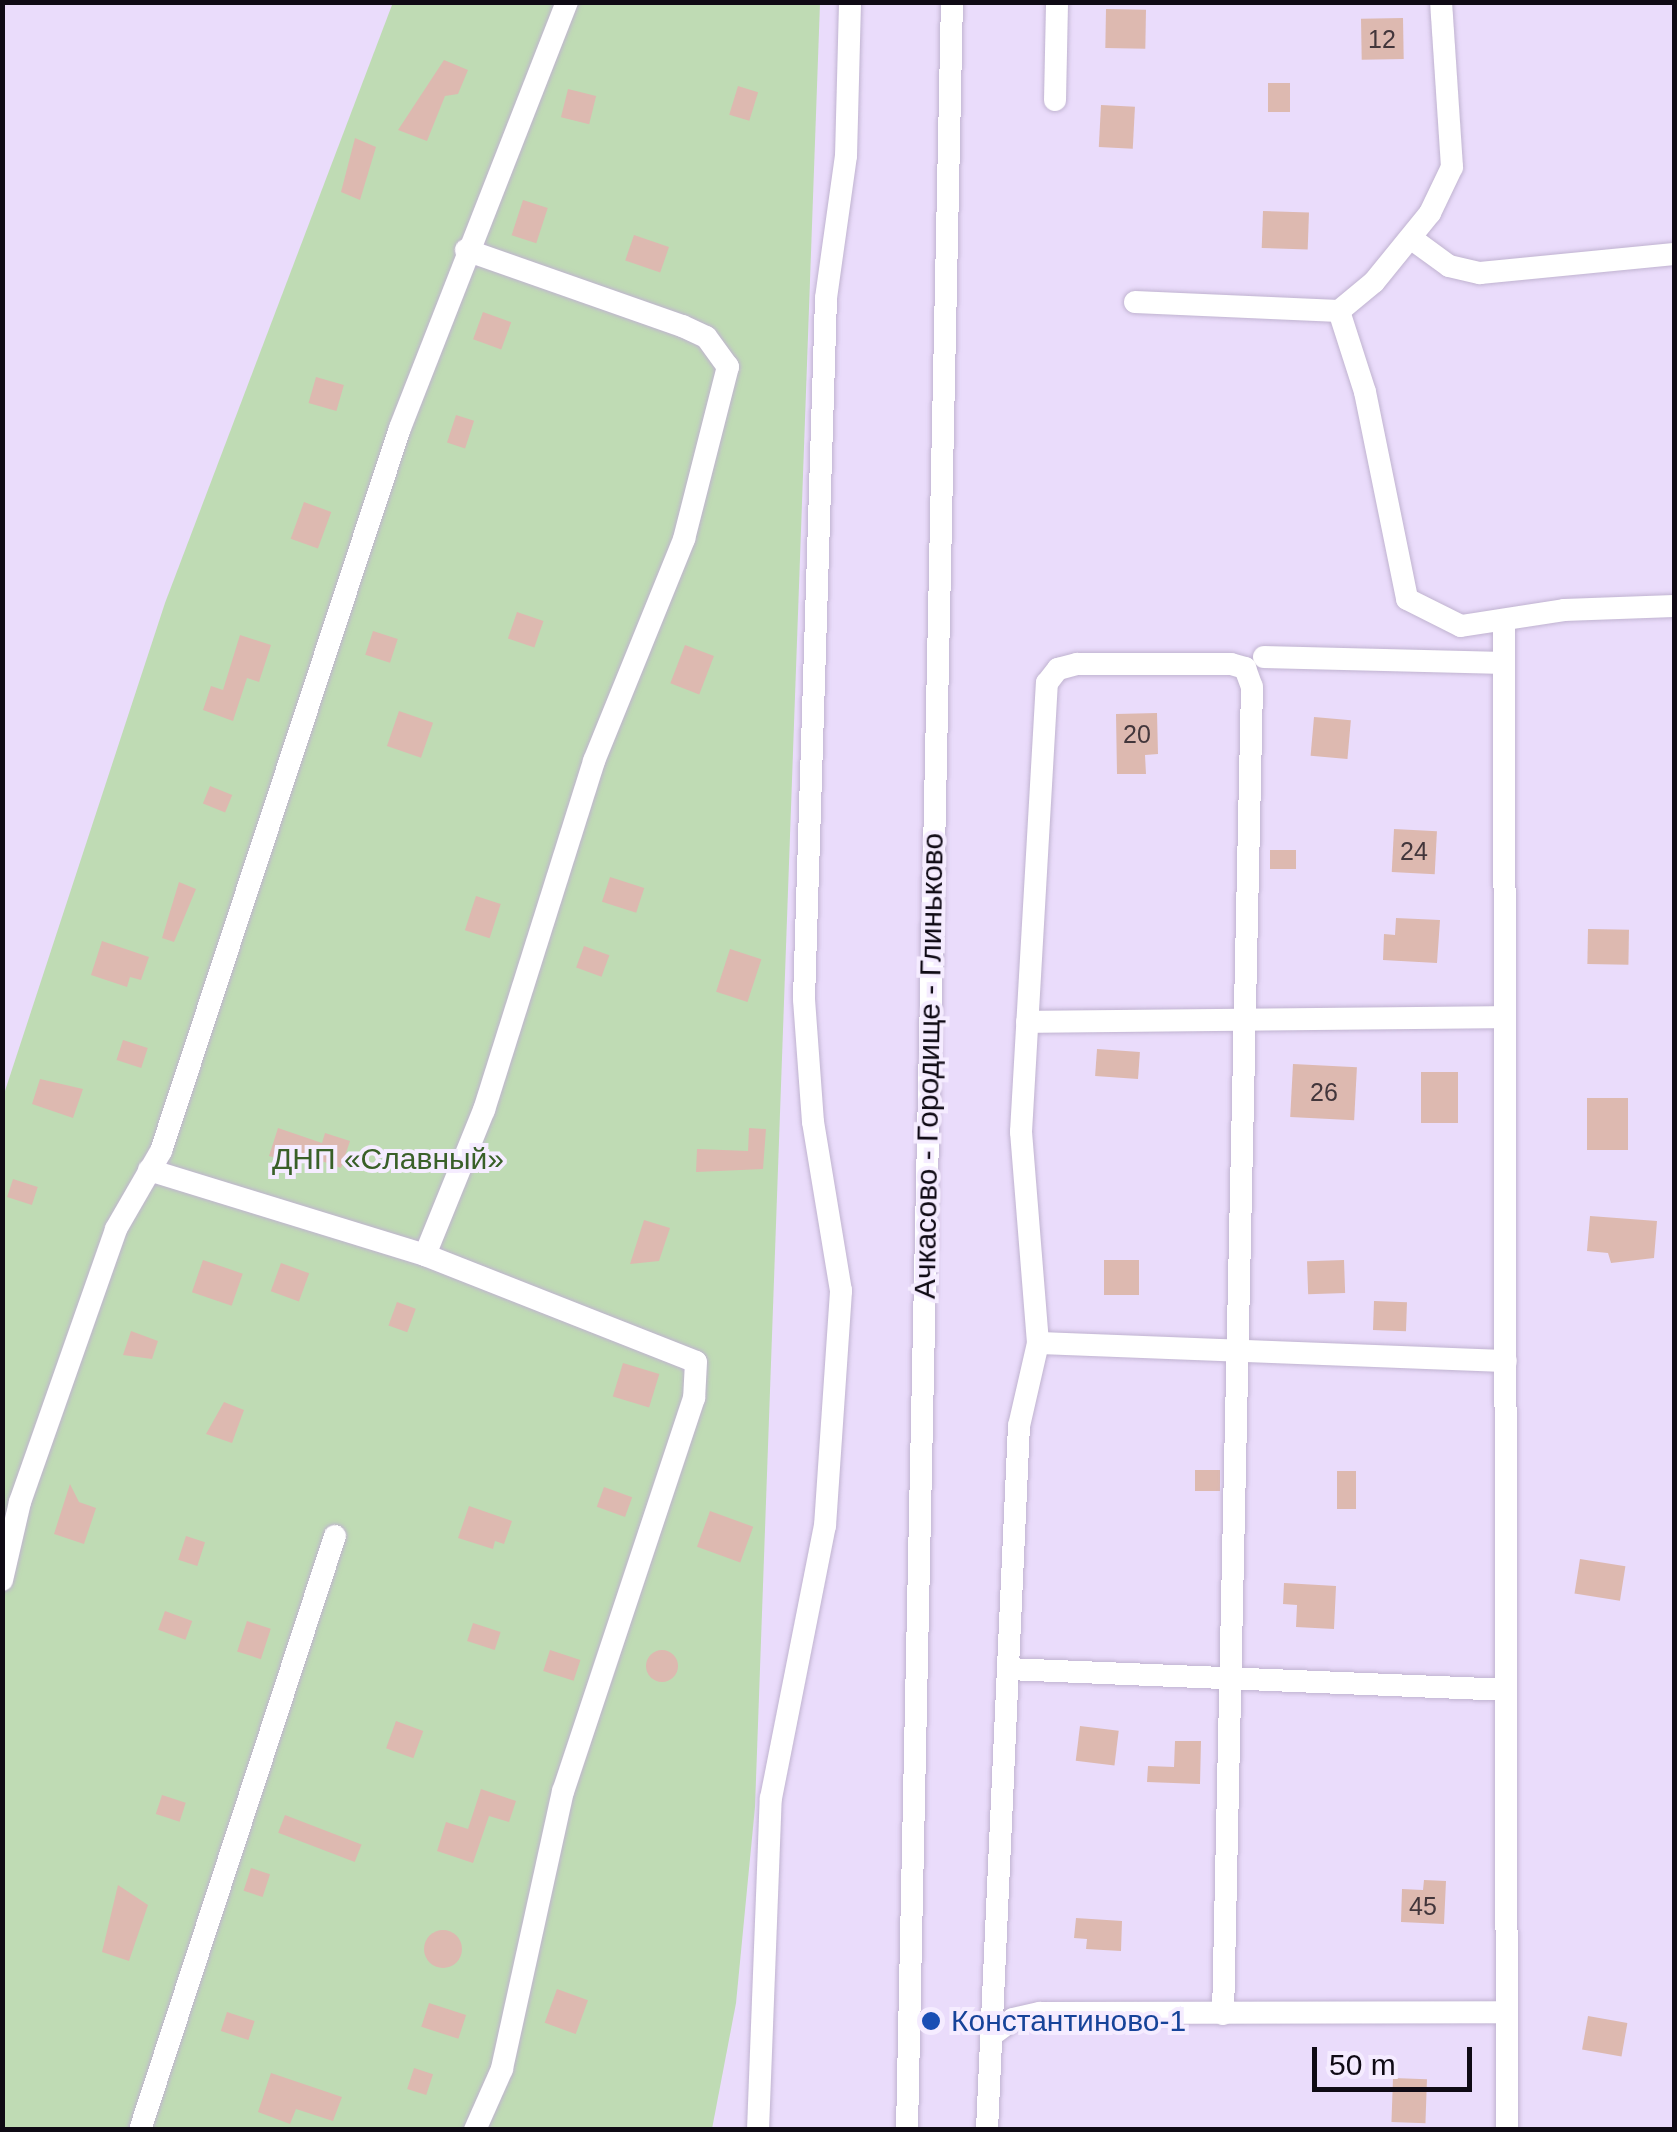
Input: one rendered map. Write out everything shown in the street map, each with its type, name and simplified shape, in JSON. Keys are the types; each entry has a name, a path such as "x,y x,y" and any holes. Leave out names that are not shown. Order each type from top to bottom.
{"street":[{"path":"2,1580 20,1502 116,1228 149,1170 466,250 567,2"},
{"path":"758,2130 771,1798 826,1526 841,1290 813,1122 804,999 826,298 846,156 850,2"},
{"name":"Ачкасово - Городище - Глиньково","path":"907,2130 952,2"},
{"path":"1055,100 1057,2"},
{"path":"1135,302 1339,312 1412,239 1452,167 1441,2"},
{"path":"1412,239 1449,266 1480,273 1674,254"},
{"path":"424,1254 484,1110 594,760 684,538 728,367 706,337 682,326 466,250"},
{"path":"1339,312 1365,392 1407,599 1461,626 1564,610 1674,606"},
{"path":"1504,622 1507,2130"},
{"path":"1264,656 1504,663"},
{"path":"987,2130 1019,1426 1038,1344 1021,1132 1047,683 1058,669 1078,664 1245,668 1252,686 1242,1348 1223,2014"},
{"path":"1027,1022 1505,1017"},
{"path":"149,1170 424,1254 684,1353 700,1377 579,1735 502,2069 475,2130"},
{"path":"1038,1344 1242,1348 1506,1362"},
{"path":"140,2130 334,1536"},
{"path":"1008,1669 1506,1690"},
{"path":"992,2035 1012,2019 1040,2013 1507,2012"}],"green space":[{"name":"ДНП «Славный»","path":"820,3 755,1807 736,2003 712,2129 3,2130 3,1097 165,603 392,5"}],"building":[{"path":"1106,9 1146,10 1145,49 1105,48"},
{"path":"1403,18 1404,59 1362,60 1361,19"},
{"path":"444,60 468,70 458,94 445,96 427,141 398,130"},
{"path":"1268,83 1290,83 1290,112 1268,112"},
{"path":"738,86 758,92 749,121 729,115"},
{"path":"568,89 596,96 589,124 561,117"},
{"path":"1101,105 1135,107 1133,149 1099,147"},
{"path":"355,138 376,147 360,200 341,192"},
{"path":"523,200 548,208 536,243 512,235"},
{"path":"1263,211 1309,213 1308,250 1262,248"},
{"path":"634,235 669,247 660,273 625,261"},
{"path":"483,312 511,322 501,350 473,339"},
{"path":"316,377 344,385 336,411 309,403"},
{"path":"456,415 474,421 465,448 447,443"},
{"path":"304,502 331,512 318,549 291,539"},
{"path":"517,612 543,621 534,648 508,638"},
{"path":"373,631 398,639 390,663 365,655"},
{"path":"240,635 271,645 259,682 247,678 233,721 203,710 211,686 223,690"},
{"path":"685,645 714,656 699,694 670,683"},
{"path":"399,711 433,723 421,758 387,746"},
{"path":"1157,713 1158,754 1145,755 1146,774 1117,774 1116,714"},
{"path":"1314,717 1351,720 1347,759 1311,756"},
{"path":"210,786 232,795 225,813 203,804"},
{"path":"1394,829 1437,831 1435,874 1392,872"},
{"path":"1270,850 1296,850 1296,869 1270,869"},
{"path":"610,877 644,888 636,913 602,902"},
{"path":"179,882 196,889 174,942 162,938"},
{"path":"476,896 501,904 490,938 465,930"},
{"path":"1396,918 1440,920 1437,963 1383,960 1384,934 1395,935"},
{"path":"1588,929 1629,930 1628,965 1587,964"},
{"path":"102,941 149,957 141,980 130,977 127,987 91,975"},
{"path":"584,946 609,955 602,977 576,968"},
{"path":"730,949 761,959 747,1002 716,992"},
{"path":"123,1040 148,1048 141,1068 117,1060"},
{"path":"1097,1049 1140,1052 1138,1079 1095,1076"},
{"path":"1293,1064 1357,1067 1354,1120 1290,1117"},
{"path":"1421,1072 1458,1072 1458,1123 1421,1123"},
{"path":"40,1079 83,1089 73,1118 32,1104"},
{"path":"1587,1098 1628,1098 1628,1150 1587,1150"},
{"path":"278,1128 322,1143 325,1133 350,1141 341,1168 291,1150 286,1161 269,1156"},
{"path":"749,1128 766,1129 763,1169 696,1172 697,1149 748,1151"},
{"path":"13,1179 38,1187 32,1205 7,1197"},
{"path":"1590,1216 1657,1221 1654,1258 1611,1263 1608,1253 1587,1251"},
{"path":"644,1220 670,1228 659,1261 630,1264"},
{"path":"203,1260 243,1274 232,1306 192,1292"},
{"path":"1104,1260 1139,1260 1139,1295 1104,1295"},
{"path":"1344,1260 1345,1293 1308,1294 1307,1261"},
{"path":"281,1263 309,1273 299,1301 271,1291"},
{"path":"1374,1301 1407,1302 1406,1331 1373,1330"},
{"path":"397,1302 416,1309 407,1332 388,1325"},
{"path":"131,1331 158,1341 152,1359 123,1355"},
{"path":"623,1363 659,1374 649,1408 613,1396"},
{"path":"224,1402 244,1410 232,1443 206,1434"},
{"path":"1195,1470 1220,1470 1220,1491 1195,1491"},
{"path":"1337,1471 1356,1471 1356,1509 1337,1509"},
{"path":"70,1484 79,1502 96,1508 84,1544 54,1534"},
{"path":"604,1487 632,1497 625,1517 597,1507"},
{"path":"469,1506 512,1521 504,1544 495,1541 493,1549 458,1538"},
{"path":"710,1511 753,1527 740,1562 697,1547"},
{"path":"186,1536 205,1542 197,1566 178,1560"},
{"path":"1580,1559 1625,1566 1620,1601 1575,1594"},
{"path":"1284,1583 1336,1586 1334,1629 1296,1627 1297,1605 1283,1604"},
{"path":"165,1611 192,1621 185,1640 158,1630"},
{"path":"247,1621 271,1629 261,1659 237,1651"},
{"path":"473,1623 501,1632 495,1650 467,1641"},
{"path":"550,1650 580,1660 574,1681 543,1671"},
{"path":"662,1650 673,1655 678,1666 673,1677 662,1682 651,1677 646,1666 651,1655"},
{"path":"396,1721 423,1731 413,1758 386,1748"},
{"path":"1080,1726 1119,1731 1114,1765 1076,1761"},
{"path":"1175,1741 1201,1741 1200,1784 1147,1782 1148,1766 1174,1767"},
{"path":"481,1789 516,1801 509,1822 489,1816 473,1863 437,1851 446,1822 468,1829"},
{"path":"162,1795 186,1803 180,1822 156,1814"},
{"path":"285,1815 362,1844 355,1862 278,1833"},
{"path":"251,1868 270,1874 263,1897 244,1891"},
{"path":"1424,1880 1446,1881 1444,1924 1401,1922 1402,1889 1423,1890"},
{"path":"118,1885 148,1905 129,1961 102,1952"},
{"path":"1076,1918 1122,1921 1121,1951 1086,1949 1087,1939 1074,1938"},
{"path":"443,1930 456,1936 462,1949 456,1962 443,1968 430,1962 424,1949 430,1936"},
{"path":"557,1989 588,2000 576,2034 545,2023"},
{"path":"429,2003 466,2015 458,2039 421,2027"},
{"path":"227,2012 255,2021 248,2040 221,2031"},
{"path":"1588,2016 1627,2023 1621,2056 1582,2049"},
{"path":"414,2068 433,2074 426,2095 407,2089"},
{"path":"271,2073 342,2097 333,2121 296,2109 290,2124 258,2112"},
{"path":"1393,2078 1427,2079 1425,2123 1391,2122"}],"place":[{"name":"Константиново-1","path":"931,2021"}]}
